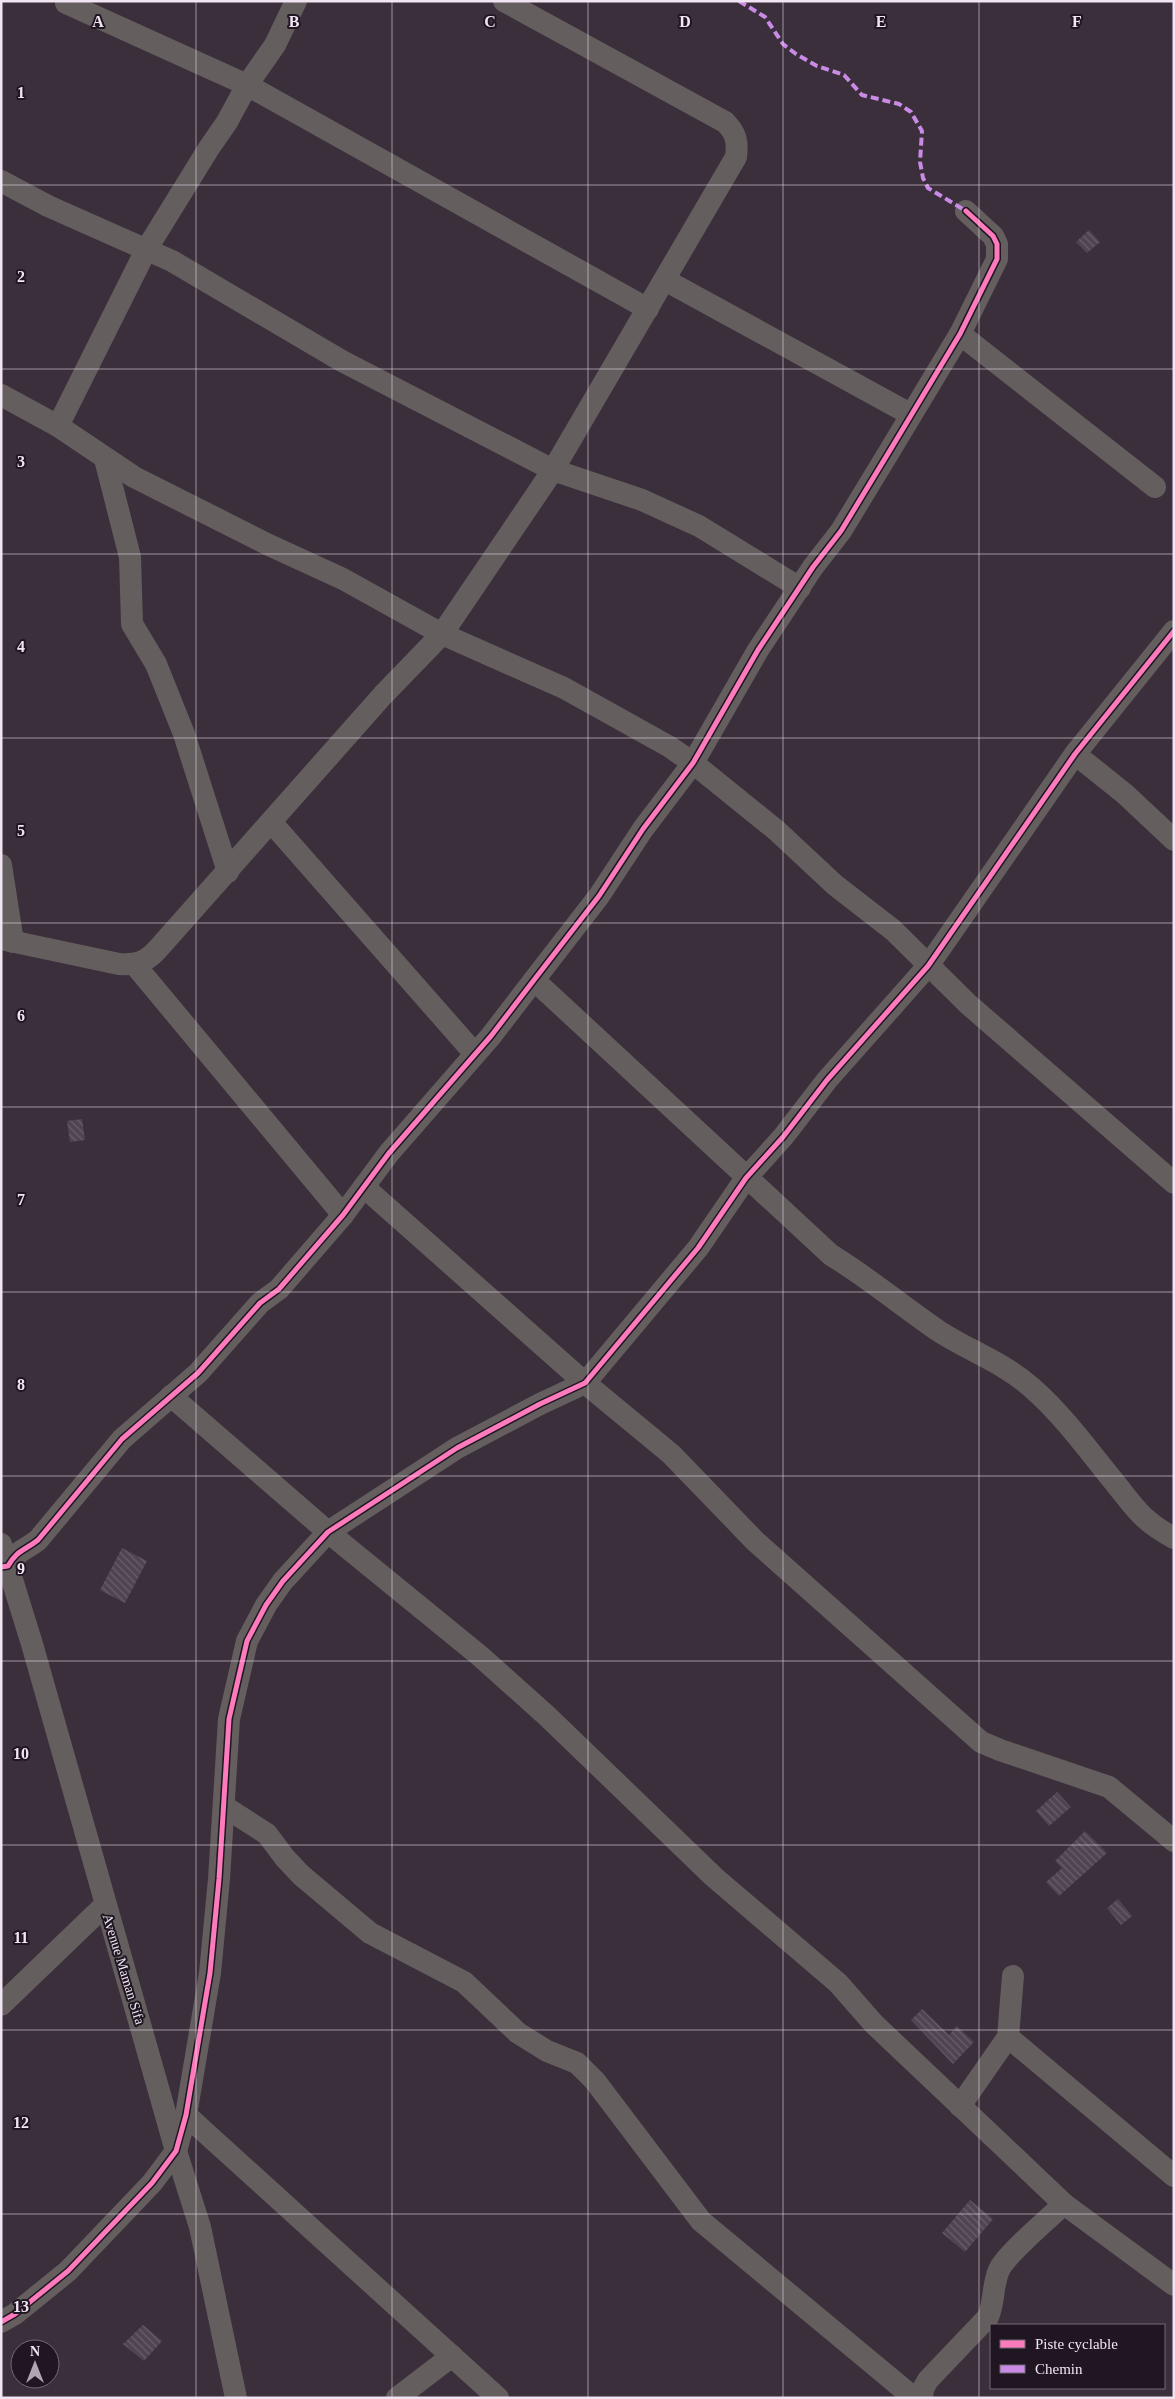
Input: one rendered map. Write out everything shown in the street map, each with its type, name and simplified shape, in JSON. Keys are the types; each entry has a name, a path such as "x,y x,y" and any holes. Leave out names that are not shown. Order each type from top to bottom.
{"street":[{"path":"58,426 146,250 208,148 227,122 247,85 276,45 296,1"},
{"path":"1,865 7,941 119,964 135,965 148,960 272,823 383,695 442,634 553,470 648,310 736,157 738,144 735,132 725,122 504,1"},
{"path":"66,3 247,85 648,310"},
{"path":"1,181 48,206 172,261 317,347 400,392 553,470 642,500 699,526 800,588"},
{"path":"5,1567 16,1553 38,1540 122,1439 198,1373 260,1303 279,1289 343,1215 417,1119 475,1054 534,980 599,896 643,829 694,763 758,650 813,567 841,532 910,414 960,334 997,259 997,244 993,236 966,210"},
{"path":"665,280 910,414"},
{"path":"960,334 1155,487"},
{"path":"1,395 58,426 134,477 269,545 343,579 442,634 564,688 670,747 694,763 776,830 835,885 893,930 968,1004 1174,1183"},
{"path":"105,459 130,558 132,624 156,664 184,734 228,872"},
{"path":"1,2322 15,2314 68,2271 152,2183 176,2151 186,2115 210,1972 225,1807 229,1719 247,1641 266,1605 283,1581 328,1532 457,1448 540,1404 585,1383 698,1248 746,1178 783,1136 827,1080 928,966 1075,754 1174,632"},
{"path":"1075,754 1125,794 1174,840"},
{"path":"272,823 475,1054"},
{"path":"135,965 343,1215"},
{"path":"534,980 746,1178 831,1254 940,1332 999,1364 1030,1386 1063,1418 1135,1510 1153,1527 1174,1538"},
{"path":"364,1187 585,1383 671,1454 755,1541 981,1742 1109,1787 1174,1841"},
{"path":"171,1396 328,1532 480,1656 546,1716 714,1877 838,1983 874,2024 1064,2204 1174,2285"},
{"name":"Avenue Maman Sifa","path":"1,1544 5,1567 176,2151 200,2226 236,2398"},
{"path":"225,1807 267,1834 301,1876 370,1932 464,1982 518,2033 547,2052 577,2063 595,2081 701,2220 914,2398"},
{"path":"1,2005 105,1905"},
{"path":"960,2106 1008,2037 1013,1976"},
{"path":"1008,2037 1174,2176"},
{"path":"186,2115 498,2398"},
{"path":"922,2398 923,2389 928,2380 988,2317 993,2306 996,2279 1007,2259 1064,2204"},
{"path":"397,2398 452,2356"}],"building":[{"path":"1089,230 1100,242 1087,253 1076,242"},
{"path":"82,1119 85,1140 70,1142 67,1121"},
{"path":"122,1548 147,1561 125,1603 100,1590"},
{"path":"1057,1792 1071,1807 1049,1826 1036,1811"},
{"path":"1085,1831 1107,1853 1059,1896 1046,1882 1062,1868 1055,1861"},
{"path":"1118,1899 1132,1916 1121,1925 1107,1908"},
{"path":"922,2009 949,2035 957,2026 974,2042 953,2064 911,2020"},
{"path":"970,2200 993,2219 965,2252 942,2233"},
{"path":"143,2325 162,2341 144,2361 123,2344"}],"marked path":[{"path":"739,1 765,17 783,44 796,54 817,66 844,75 862,95 899,104 911,112 922,131 920,162 923,178 928,188 966,211"}],"cycle path":[{"path":"1,1567 8,1566 18,1554 38,1540 122,1439 198,1373 260,1303 279,1289 343,1215 389,1153 491,1036 599,896 643,829 693,763 758,650 813,567 841,531 960,334 997,259 997,244 993,236 966,211"},
{"path":"1,2322 15,2314 68,2271 152,2183 176,2151 186,2115 210,1973 219,1879 229,1719 247,1641 266,1605 283,1581 328,1532 457,1448 540,1404 585,1383 698,1248 746,1178 783,1137 827,1080 928,966 1075,754 1174,631"}]}
